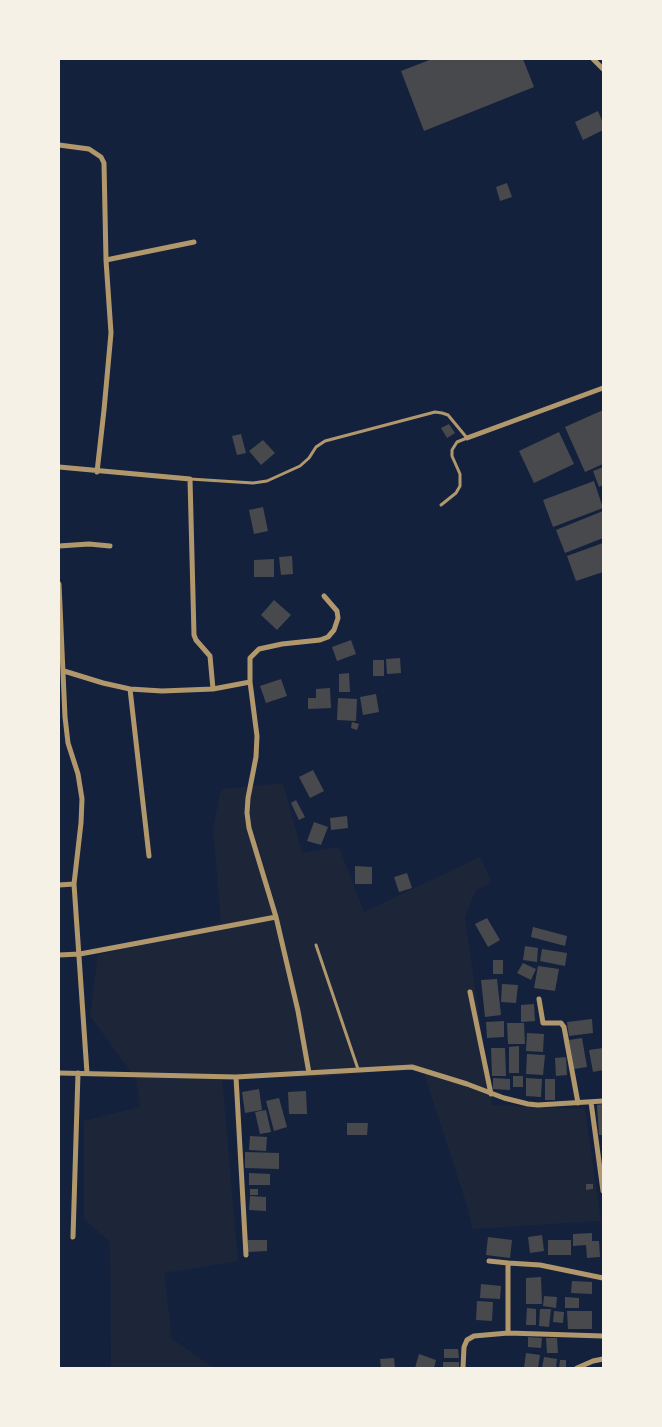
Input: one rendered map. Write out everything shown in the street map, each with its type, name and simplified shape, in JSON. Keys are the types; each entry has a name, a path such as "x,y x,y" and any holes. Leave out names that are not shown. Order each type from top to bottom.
{"street":[{"path":"593,59 603,69"},
{"path":"59,145 86,148 97,153 102,159 104,168 110,333 104,410 96,472"},
{"path":"106,260 194,242"},
{"path":"467,438 603,388"},
{"path":"59,468 190,479 194,635 210,656 213,689"},
{"path":"59,546 89,544 110,546"},
{"path":"59,584 65,717 82,799 74,884 87,1073"},
{"path":"309,1073 298,1011 276,917 256,855 247,813 256,756 257,736 250,682 250,658 259,649 282,644 320,640 328,636 334,630 338,618 337,611 324,596"},
{"path":"64,672 103,684 130,689 162,691 213,689 250,682"},
{"path":"130,689 149,856"},
{"path":"59,885 74,884"},
{"path":"59,955 80,954 276,917"},
{"path":"470,992 491,1094"},
{"path":"539,999 543,1023 561,1023 564,1027 578,1103"},
{"path":"59,1073 236,1077 412,1067 468,1084 504,1098 538,1105 603,1100"},
{"path":"73,1236 78,1073"},
{"path":"236,1077 246,1255"},
{"path":"591,1102 603,1191"},
{"path":"489,1261 540,1264 603,1278"},
{"path":"508,1263 508,1333"},
{"path":"463,1368 464,1347 467,1340 474,1336 508,1333 603,1336"},
{"path":"577,1368 593,1360 603,1359"}],"lane":[{"path":"190,479 267,482 300,466 309,458 316,447 325,441 434,412 448,415 467,438 457,442 452,450 452,456 460,474 460,486 456,493 441,505"},
{"path":"316,945 358,1069"}],"shaded area":[{"path":"283,783 302,853 339,847 364,912 480,857 492,882 476,890 465,917 492,1105 585,1109 601,1221 472,1229 468,1209 422,1067 324,1077 222,1077 238,1261 164,1273 172,1339 214,1368 111,1368 110,1242 84,1219 84,1121 140,1107 136,1079 90,1016 98,955 221,922 213,829 221,789"}],"building":[{"path":"432,59 523,59 534,87 424,131 401,71"},
{"path":"598,111 603,123 603,130 583,140 575,122"},
{"path":"507,183 512,197 500,201 496,187"},
{"path":"603,410 603,464 585,472 565,427"},
{"path":"449,424 455,433 447,438 441,428"},
{"path":"559,432 574,464 534,483 519,451"},
{"path":"241,434 246,453 237,455 232,436"},
{"path":"263,440 275,453 261,465 249,451"},
{"path":"603,467 603,485 599,487 593,471"},
{"path":"594,481 603,508 553,527 543,500"},
{"path":"263,507 268,531 254,534 249,510"},
{"path":"603,511 603,538 565,553 556,530"},
{"path":"603,543 603,572 576,581 567,556"},
{"path":"292,556 293,574 281,575 279,557"},
{"path":"274,559 274,577 254,577 254,560"},
{"path":"274,600 291,615 277,630 261,615"},
{"path":"351,640 356,654 337,661 332,647"},
{"path":"400,658 401,673 387,674 386,659"},
{"path":"373,660 384,660 384,676 373,676"},
{"path":"349,673 350,692 339,692 339,674"},
{"path":"281,679 287,696 266,703 260,686"},
{"path":"330,688 331,708 308,709 308,698 316,698 316,689"},
{"path":"376,694 379,712 363,715 360,697"},
{"path":"338,698 357,699 356,721 337,720"},
{"path":"352,722 359,724 357,730 351,728"},
{"path":"313,770 324,791 310,798 299,777"},
{"path":"296,800 305,817 299,820 291,803"},
{"path":"347,816 348,828 331,830 330,818"},
{"path":"314,822 328,827 321,845 307,841"},
{"path":"355,866 372,867 372,884 355,884"},
{"path":"407,873 412,888 399,892 394,877"},
{"path":"487,918 500,940 488,947 475,924"},
{"path":"533,927 567,936 565,946 531,937"},
{"path":"525,946 538,948 537,962 523,960"},
{"path":"542,949 567,953 565,966 540,961"},
{"path":"493,960 503,960 503,974 493,974"},
{"path":"523,963 536,969 531,980 517,973"},
{"path":"538,966 559,969 555,991 534,988"},
{"path":"497,979 501,1015 485,1017 481,980"},
{"path":"502,984 518,985 516,1003 501,1002"},
{"path":"534,1004 535,1021 521,1022 521,1005"},
{"path":"592,1019 593,1033 569,1036 567,1022"},
{"path":"504,1021 504,1037 487,1038 486,1022"},
{"path":"507,1023 524,1023 525,1044 508,1044"},
{"path":"527,1033 544,1034 543,1052 526,1051"},
{"path":"582,1038 587,1067 574,1069 569,1040"},
{"path":"519,1046 519,1073 509,1073 509,1047"},
{"path":"491,1048 505,1048 506,1076 492,1076"},
{"path":"603,1048 603,1070 593,1072 589,1050"},
{"path":"527,1054 545,1055 543,1075 526,1074"},
{"path":"566,1057 567,1075 556,1076 555,1058"},
{"path":"513,1076 523,1076 523,1087 513,1087"},
{"path":"493,1078 510,1079 510,1090 493,1089"},
{"path":"526,1078 542,1079 541,1097 526,1096"},
{"path":"545,1079 555,1079 555,1100 545,1100"},
{"path":"259,1089 262,1110 245,1113 242,1092"},
{"path":"306,1091 307,1114 289,1114 288,1092"},
{"path":"279,1098 287,1127 274,1131 266,1101"},
{"path":"603,1104 603,1135 599,1135 597,1105"},
{"path":"266,1110 271,1132 260,1134 255,1112"},
{"path":"347,1123 368,1123 367,1135 347,1135"},
{"path":"250,1136 267,1137 266,1151 249,1150"},
{"path":"245,1152 279,1153 279,1169 245,1168"},
{"path":"249,1173 270,1174 270,1185 249,1185"},
{"path":"586,1184 593,1184 593,1189 586,1190"},
{"path":"250,1189 258,1189 258,1195 250,1195"},
{"path":"250,1196 266,1197 266,1211 249,1210"},
{"path":"592,1233 592,1241 599,1241 600,1257 587,1258 586,1245 573,1246 573,1234"},
{"path":"542,1235 544,1251 530,1253 528,1237"},
{"path":"488,1237 512,1240 510,1258 486,1255"},
{"path":"248,1240 267,1240 267,1251 248,1252"},
{"path":"548,1240 571,1240 571,1255 548,1255"},
{"path":"541,1277 542,1304 526,1304 526,1278"},
{"path":"572,1281 592,1282 592,1294 571,1293"},
{"path":"481,1284 501,1286 500,1299 480,1298"},
{"path":"544,1296 557,1297 556,1308 543,1306"},
{"path":"565,1297 579,1298 579,1308 565,1308"},
{"path":"477,1301 493,1302 492,1321 476,1320"},
{"path":"527,1308 536,1309 536,1325 526,1325"},
{"path":"540,1309 551,1309 549,1327 539,1326"},
{"path":"554,1311 564,1312 563,1323 553,1322"},
{"path":"567,1311 592,1311 592,1329 568,1329"},
{"path":"528,1337 542,1338 541,1348 528,1347"},
{"path":"546,1338 557,1338 558,1353 547,1353"},
{"path":"444,1349 458,1349 459,1358 444,1358"},
{"path":"526,1353 540,1355 538,1368 524,1368"},
{"path":"419,1354 436,1360 434,1368 415,1368"},
{"path":"544,1357 557,1359 556,1368 542,1368"},
{"path":"394,1358 395,1368 381,1368 380,1359"},
{"path":"560,1360 566,1360 566,1368 559,1368"},
{"path":"443,1362 459,1362 459,1368 443,1368"}]}
